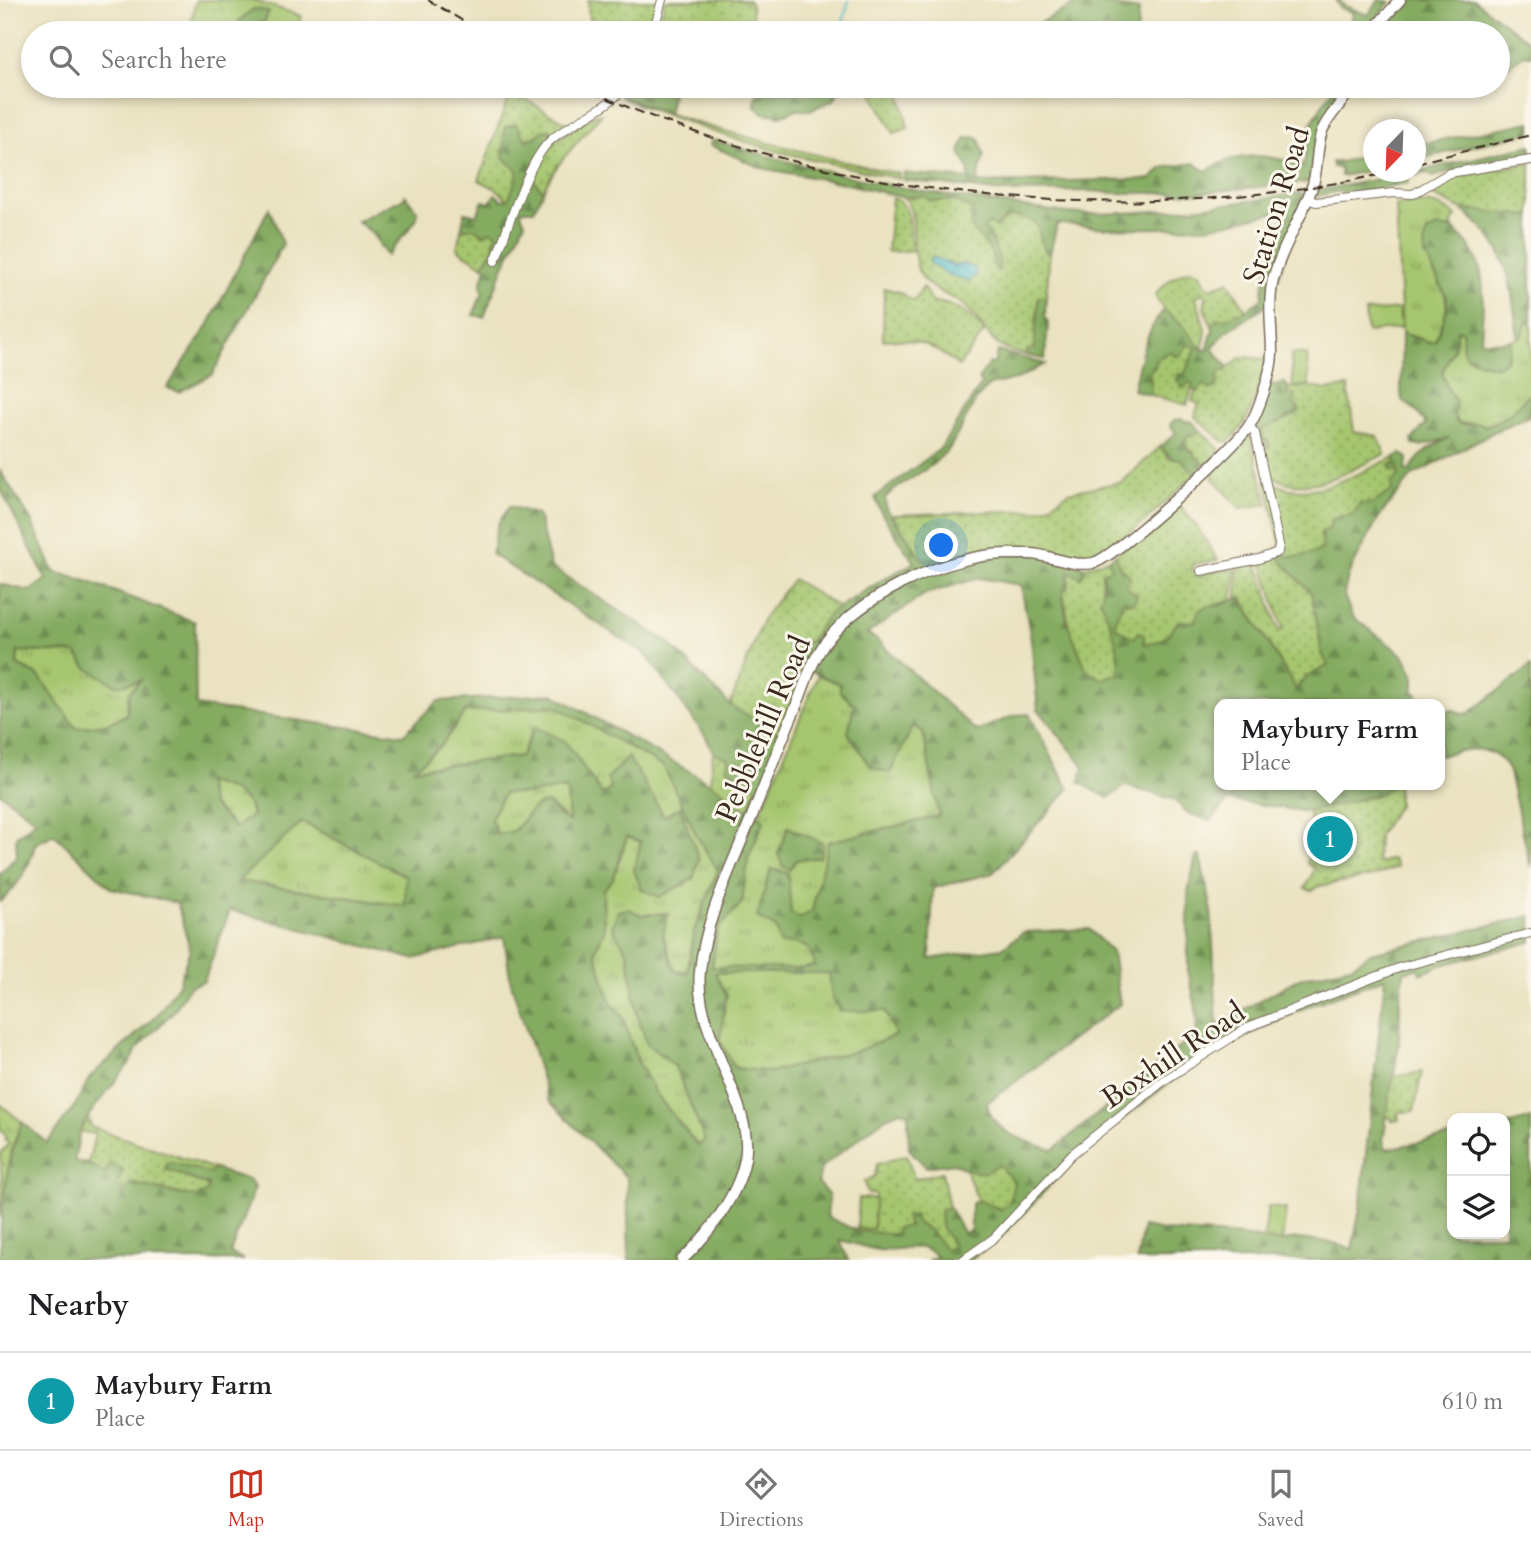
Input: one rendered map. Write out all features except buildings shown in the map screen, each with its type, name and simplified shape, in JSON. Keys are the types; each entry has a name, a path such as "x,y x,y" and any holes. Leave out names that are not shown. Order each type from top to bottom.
{"main road":[{"path":"1381,21 1400,0"},
{"name":"Station Road","path":"1249,426 1272,359 1272,281 1314,179 1323,129 1345,98"},
{"name":"Pebblehill Road","path":"682,1260 700,1242 732,1196 744,1166 747,1142 739,1110 711,1037 702,1003 699,976 705,938 778,746 817,655 832,631 858,610 895,588 949,565 1003,554 1032,554 1080,564 1104,559 1218,459 1249,426"}],"street":[{"path":"656,21 662,0"},
{"path":"495,261 524,186 542,150 552,139 602,108 613,98"},
{"path":"1307,199 1316,202 1376,194 1413,194 1449,173 1531,160"},
{"path":"1201,571 1259,559 1278,552 1279,544 1255,433 1249,426"},
{"name":"Boxhill Road","path":"963,1260 994,1238 1072,1154 1166,1079 1248,1027 1401,967 1531,933"}],"green space":[{"path":"196,0 253,0 301,16 300,21 192,21"},
{"path":"588,0 660,0 654,21 589,19"},
{"path":"665,0 749,0 752,21 664,21 661,15"},
{"path":"1083,0 1139,10 1138,21 1044,21"},
{"path":"1336,0 1368,15 1379,0 1390,2 1373,21 1353,21 1353,13 1340,8"},
{"path":"1405,0 1474,0 1502,21 1387,21"},
{"path":"253,9 269,12 265,21 239,21"},
{"path":"1510,27 1531,43 1531,55 1525,54 1510,65"},
{"path":"508,98 523,98 570,125 553,135 551,131 544,130 526,140 516,124 505,127 503,157 517,170 508,200 498,190 479,180"},
{"path":"622,98 712,128 900,174 900,179 776,151"},
{"path":"626,98 671,98 668,114"},
{"path":"756,98 835,98 810,110 794,110 781,116 764,113 755,107"},
{"path":"875,98 902,98 908,128 894,133"},
{"path":"1327,98 1338,98 1327,114 1309,182 1198,193 1113,193 1004,192 904,180 904,173 969,179 968,167 960,152 966,137 979,138 984,155 977,183 1151,179 1162,168 1194,163 1206,171 1230,160 1254,156 1304,165 1312,122"},
{"path":"596,114 601,114 562,160 543,191 533,179 541,158 557,140"},
{"path":"1531,122 1531,132 1426,158 1426,143"},
{"path":"516,124 526,140 544,130 551,131 556,143 540,159 536,183 543,191 534,210 522,210 525,222 484,317 473,315 483,292 481,285 486,268 482,265 493,250 475,228 461,230 465,212 477,215 483,201 490,203 495,194 502,200 508,199 517,170 503,157 505,127"},
{"path":"712,140 889,185 1065,213 1167,210 1300,193 1306,197 1269,303 1226,332 1212,348 1228,367 1225,372 1219,371 1217,386 1207,391 1198,391 1191,389 1193,384 1189,383 1182,389 1177,380 1178,374 1188,367 1196,349 1180,356 1157,357 1149,378 1152,384 1151,395 1133,390 1144,348 1157,319 1164,310 1188,331 1199,347 1207,351 1212,326 1218,318 1225,319 1228,282 1246,310 1262,299 1265,276 1289,215 1287,210 1202,227 1104,228 1057,224 1050,254 1005,218 991,236 997,249 1000,268 998,271 990,251 973,229 973,210 955,201 930,201 924,196 905,198 844,183 761,168 710,145"},
{"path":"1531,145 1531,155 1433,177 1426,173 1426,170"},
{"path":"1363,156 1363,172 1341,176 1340,168 1333,167 1332,162"},
{"path":"1531,163 1531,216 1461,209 1421,193 1441,188 1446,179"},
{"path":"1363,182 1408,183 1357,192 1334,192 1316,197 1315,191"},
{"path":"405,195 418,212 416,220 387,256 372,233 357,221 404,198"},
{"path":"924,196 930,201 955,201 973,210 973,229 990,251 998,271 1000,268 995,246 984,228 989,223 996,228 1005,219 1014,216 1036,223 1045,251 1050,254 1046,297 1038,297 1035,349 1027,350 1029,356 998,345 966,307 931,287 920,275 915,258 912,215 905,198"},
{"path":"892,198 904,206 907,213 912,251 887,252"},
{"path":"1416,203 1437,206 1456,216 1452,223 1453,229 1449,227 1425,254 1442,287 1446,303 1443,323 1433,343 1402,333 1396,205"},
{"path":"269,208 283,244 212,375 179,392 167,388 208,326"},
{"path":"1461,209 1531,210 1531,324 1528,320 1521,337 1518,338 1510,282 1499,251 1490,237"},
{"path":"1437,227 1453,229 1470,247 1481,274 1481,341 1511,340 1502,364 1490,365 1466,356 1462,330 1457,330 1454,348 1442,372 1456,402 1456,421 1463,425 1479,423 1486,426 1507,416 1531,393 1531,415 1495,431 1412,476 1379,517 1348,575 1344,595 1352,616 1404,656 1414,676 1414,691 1420,699 1214,699 1214,790 1397,790 1398,805 1390,818 1377,795 1309,812 1228,800 1211,821 1188,813 1173,799 1125,786 1108,798 1079,782 1084,766 1038,709 1031,639 1021,585 979,578 925,594 867,634 876,639 976,731 1016,715 1029,714 1069,789 993,873 933,888 930,959 1002,948 1024,932 1089,929 1112,952 1120,1004 987,1103 990,1114 1003,1129 1053,1150 1197,1033 1196,1008 1188,970 1188,892 1196,856 1200,856 1211,906 1217,1025 1299,978 1351,966 1371,953 1531,916 1531,942 1441,965 1421,974 1419,968 1404,972 1400,998 1399,1044 1383,1140 1386,1149 1447,1137 1447,1239 1510,1239 1510,1124 1531,1119 1531,1260 1137,1260 1143,1227 1282,1241 1298,1239 1330,1242 1352,1249 1360,1209 1385,978 1311,1005 1223,1047 1168,1084 1086,1148 1001,1237 970,1260 928,1260 937,1257 916,1247 879,1250 840,1240 848,1260 629,1260 627,1178 549,1101 511,983 504,937 413,959 230,910 204,981 189,987 174,1011 137,1049 132,1060 91,1112 80,1131 74,1161 88,1163 105,1174 110,1163 123,1169 117,1187 140,1186 185,1195 207,1192 208,1185 165,1169 168,1161 210,1173 215,1169 249,1180 255,1187 230,1253 244,1260 0,1260 5,1190 11,1156 22,1122 47,1143 76,1104 90,1077 158,1014 179,983 190,949 177,903 111,888 54,834 35,844 22,876 0,902 0,874 17,856 16,837 36,820 0,793 0,584 30,591 46,579 0,488 0,471 32,522 54,572 87,581 195,622 196,706 403,735 438,701 553,694 749,808 727,769 727,758 713,752 706,737 646,655 491,554 498,524 510,506 538,515 551,567 668,642 730,705 781,734 753,811 764,821 748,858 742,902 717,930 712,967 797,969 815,966 809,948 794,943 780,944 776,928 757,917 771,869 788,873 791,913 800,918 812,911 828,842 939,816 923,732 913,726 890,773 871,767 848,733 854,704 840,691 840,684 797,665 798,640 809,642 828,614 914,563 882,514 875,497 940,449 982,383 978,380 989,363 994,364 998,351 1045,364 1017,379 989,385 976,400 950,448 932,465 885,498 886,509 923,560 976,551 1010,550 1071,557 1070,564 1085,567 1085,572 1080,578 1068,577 1069,587 1063,592 1065,612 1087,671 1120,660 1100,599 1104,569 1116,554 1119,566 1130,576 1131,589 1137,595 1135,602 1128,603 1115,621 1145,634 1144,644 1164,637 1178,621 1182,621 1195,602 1219,606 1240,597 1296,689 1305,678 1328,665 1322,654 1311,593 1277,556 1282,554 1282,551 1287,556 1298,557 1322,550 1324,527 1327,523 1353,514 1399,475 1398,470 1392,472 1389,465 1395,462 1395,457 1401,454 1408,458 1405,470 1409,472 1426,452 1449,438 1421,446 1413,444 1412,440 1426,423 1402,400 1402,333 1429,342 1435,341 1447,310 1447,298 1425,254 1424,241 1427,232","holes":["18,651 76,653 87,668 118,686 141,680 129,693 126,715 106,724 76,728 38,675 17,665","556,706 664,767 698,838 718,870 694,931 688,971 675,971 663,935 668,913 641,915 629,909 618,911 612,927 628,953 637,1014 647,1044 675,1066 705,1140 698,1146 658,1097 637,1060 622,1015 611,1003 595,951 604,931 603,890 613,879 627,837 641,842 634,870 641,889 659,897 693,879 699,859 680,807 664,816 628,757 607,779 611,789 602,794 565,741 535,727 521,756 414,769 442,744 465,712","206,782 241,796 252,815 235,828 211,804","562,789 567,791 569,821 557,814 548,803 542,804 532,809 514,830 497,835 491,818 504,793 528,794","302,822 406,876 405,906 238,881","715,973 829,973 832,997 839,1011 885,1011 896,1035 857,1051 772,1072 735,1068 719,1039 727,996","900,1111 908,1113 909,1149 926,1167 954,1163 965,1169 1014,1182 1009,1203 1000,1209 978,1200 971,1204 971,1229 964,1234 949,1207 939,1211 941,1228 953,1244 917,1223 915,1215 904,1215 895,1234 857,1231 827,1217 829,1196 818,1183 821,1168 886,1117"]},
{"path":"475,228 482,235 490,231 496,233 493,250 482,265 457,249 461,230"},
{"path":"1193,270 1199,272 1209,288 1228,282 1246,310 1225,319 1218,318 1212,326 1204,308 1206,297 1203,293 1196,297 1206,332 1202,350 1180,322 1164,310 1155,296 1172,279"},
{"path":"923,287 932,302 947,304 961,311 984,332 959,366 924,344 906,340 883,340 884,288 899,292 914,301"},
{"path":"1038,296 1046,297 1045,317 1048,323 1045,359 1029,356 1026,349 1035,349"},
{"path":"1399,309 1401,328 1367,332 1365,312"},
{"path":"1528,319 1531,324 1531,393 1507,416 1484,427 1477,423 1459,423 1453,415 1456,402 1442,372 1454,348 1457,330 1462,330 1466,356 1496,367 1507,359 1511,340 1521,337"},
{"path":"1188,344 1196,349 1184,374 1178,374 1177,380 1182,388 1189,383 1193,384 1187,405 1151,395 1150,371 1155,367 1157,357 1170,351 1175,356 1180,356"},
{"path":"1291,354 1307,354 1309,386 1293,387"},
{"path":"1241,357 1266,359 1249,415 1228,442 1223,441 1197,419 1195,416 1199,404 1192,401 1195,391 1198,392 1204,384 1210,390 1217,386 1219,371 1225,371"},
{"path":"1268,381 1276,386 1284,382 1289,388 1287,394 1295,394 1300,410 1296,415 1288,416 1264,440 1268,439 1269,448 1261,450 1252,422"},
{"path":"1309,386 1326,390 1348,387 1354,432 1378,436 1385,454 1341,475 1309,484 1293,484 1279,480 1267,470 1268,464 1261,450 1269,447 1268,440 1264,440 1263,429 1296,415 1300,410 1292,402 1296,399 1295,394 1286,394 1289,388"},
{"path":"1174,420 1191,421 1201,431 1187,437 1185,445 1205,465 1195,474 1160,447 1176,433 1170,425"},
{"path":"1201,431 1220,450 1205,465 1185,445 1187,437"},
{"path":"1251,436 1267,504 1240,508 1212,477 1212,473 1246,437"},
{"path":"1160,447 1169,458 1181,459 1195,474 1123,538 1099,552 1088,555 1065,556 997,550 923,560 892,515 1037,510 1049,506 1069,492 1122,482"},
{"path":"1395,457 1395,462 1389,466 1392,472 1399,469 1399,475 1391,484 1392,491 1371,504 1360,503 1353,514 1331,519 1329,530 1321,532 1322,550 1298,557 1286,556 1282,551 1266,481 1268,478 1281,487 1314,489 1349,478"},
{"path":"1177,502 1218,560 1193,564 1192,570 1199,577 1205,573 1236,568 1232,600 1199,610 1195,622 1178,621 1164,637 1144,644 1144,634 1138,632 1134,638 1115,627 1122,601 1135,602 1137,595 1127,587 1130,576 1119,566 1116,554"},
{"path":"1277,556 1311,593 1322,654 1328,665 1305,678 1296,689 1241,597 1237,598 1238,569 1242,565 1257,562 1279,631 1283,629 1262,562"},
{"path":"1108,559 1111,568 1102,574 1100,599 1114,635 1120,673 1102,679 1087,671 1069,626 1063,591 1069,587 1069,571 1080,578 1085,567"},
{"path":"793,579 838,607 828,615 809,642 798,641 797,665 807,670 781,734 730,705 764,617"},
{"path":"18,651 76,653 87,668 142,679 129,693 127,714 106,724 76,729 38,675 17,665"},
{"path":"1531,666 1531,868 1509,772 1504,763 1497,756 1480,750 1470,749 1445,755 1445,711 1469,713"},
{"path":"818,675 840,684 840,692 854,704 914,725 923,732 939,816 828,842 812,911 795,943 809,948 816,966 797,969 712,968 717,930 742,902 748,858 764,821 759,816"},
{"path":"556,706 664,767 698,838 718,870 694,931 688,971 675,971 663,934 668,913 641,915 629,910 612,927 628,953 637,1014 647,1043 675,1066 705,1141 698,1146 658,1097 637,1060 622,1015 611,1004 595,951 604,931 603,890 613,878 627,837 641,842 634,870 659,897 693,879 680,808 665,816 611,789 602,794 565,741 534,727 521,756 413,769 442,744 465,712"},
{"path":"713,752 728,758 727,769 751,781 756,789 749,809 710,783"},
{"path":"206,781 233,790 251,805 253,815 234,828 211,804"},
{"path":"562,789 567,791 569,822 548,803 542,804 532,809 514,830 497,835 491,818 504,792 528,794"},
{"path":"1386,790 1397,790 1398,805 1378,836 1377,863 1393,859 1397,867 1374,876 1319,886 1312,891 1305,888 1315,869 1307,864 1311,825 1309,812 1377,795"},
{"path":"302,822 406,876 405,906 237,881"},
{"path":"788,827 823,843 820,857 796,860 790,870 783,866 778,854"},
{"path":"715,973 830,973 832,997 885,1011 896,1035 857,1051 772,1072 735,1068 719,1039 727,996"},
{"path":"1422,1072 1414,1111 1398,1112 1399,1120 1392,1121 1390,1117 1386,1117 1393,1077"},
{"path":"0,1104 22,1122 11,1150 0,1217 0,1154 9,1144 5,1140 7,1137 0,1130"},
{"path":"88,1117 91,1127 215,1169 210,1173 168,1162 165,1169 208,1186 207,1192 195,1197 131,1183 123,1191 117,1187 123,1169 110,1163 105,1174 88,1163 95,1134 80,1131"},
{"path":"907,1155 914,1179 942,1172 949,1207 940,1211 941,1227 953,1245 946,1250 931,1231 917,1223 914,1215 905,1216 909,1226 897,1228 895,1234 857,1231 857,1228 873,1229 875,1194 868,1194 864,1182 875,1176 877,1164"},
{"path":"999,1165 1014,1182 1009,1203 1000,1209 978,1200 965,1169 983,1173"},
{"path":"859,1198 875,1199 873,1229 857,1228"},
{"path":"1268,1207 1286,1209 1282,1241 1264,1239"}],"water":[{"path":"932,257 954,266 963,264 975,268 976,275 969,281 954,277 932,264 929,261"}],"waterway":[{"path":"843,21 849,0"}],"railway":[{"path":"428,0 463,21"},
{"path":"609,98 675,125 775,156 876,179 979,194 1083,201 1187,200 1291,190 1363,177"},
{"path":"1426,161 1531,135"}],"place":[{"name":"Maybury Farm","path":"1330,839"}]}
